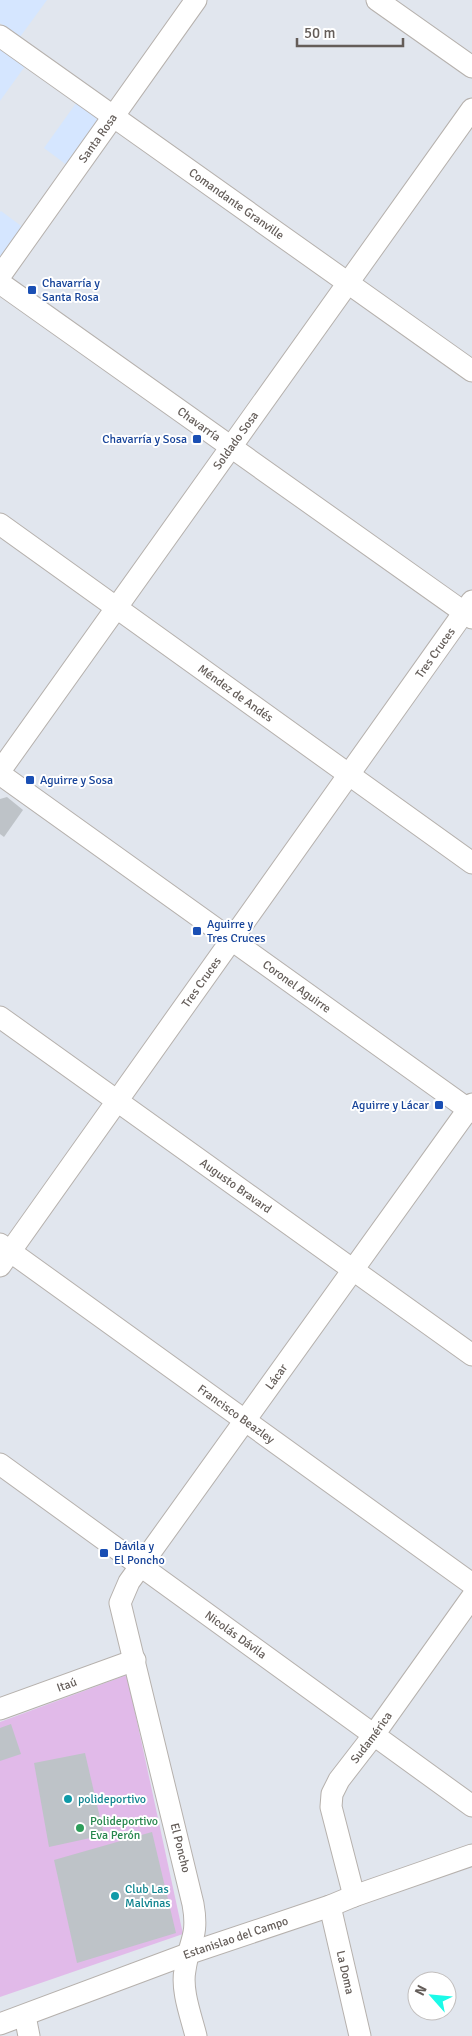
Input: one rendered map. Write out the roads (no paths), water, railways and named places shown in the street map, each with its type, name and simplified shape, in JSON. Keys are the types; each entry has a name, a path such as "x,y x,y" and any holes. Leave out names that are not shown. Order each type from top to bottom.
{"street":[{"name":"Santa Rosa","path":"0,276 196,0"},
{"path":"376,0 472,67"},
{"name":"Comandante Granville","path":"0,36 112,118 472,371"},
{"name":"Soldado Sosa","path":"0,773 472,109"},
{"name":"Chavarría","path":"0,283 469,610"},
{"name":"Méndez de Andés","path":"0,524 472,862"},
{"name":"Tres Cruces","path":"4,1254 469,610"},
{"name":"Coronel Aguirre","path":"0,773 232,940 471,1108"},
{"name":"Augusto Bravard","path":"0,1017 472,1355"},
{"name":"Lácar","path":"134,1660 120,1603 123,1592 352,1269 471,1108"},
{"name":"Francisco Beazley","path":"4,1254 244,1420 472,1584"},
{"name":"Nicolás Dávila","path":"0,1464 143,1565 373,1736 472,1806"},
{"name":"Sudamérica","path":"354,1896 331,1807 332,1794 339,1780 373,1736 472,1597"},
{"name":"Itaú","path":"0,1709 134,1660"},
{"name":"El Poncho","path":"134,1660 193,1904 196,1932 184,1970 185,1986 196,2036"},
{"name":"Estanislao del Campo","path":"0,2024 27,2026 190,1953 330,1906 472,1855"},
{"name":"La Doma","path":"330,1906 360,2036"}],"place":[{"name":"Chavarría y Santa Rosa","path":"32,290"},
{"name":"Chavarría y Sosa","path":"197,439"},
{"name":"Aguirre y Sosa","path":"30,780"},
{"name":"Aguirre y Tres Cruces","path":"197,931"},
{"name":"Aguirre y Lácar","path":"439,1105"},
{"name":"Dávila y El Poncho","path":"104,1553"},
{"name":"polideportivo","path":"68,1799"},
{"name":"Polideportivo Eva Perón","path":"80,1828"},
{"name":"Club Las Malvinas","path":"115,1896"}]}
